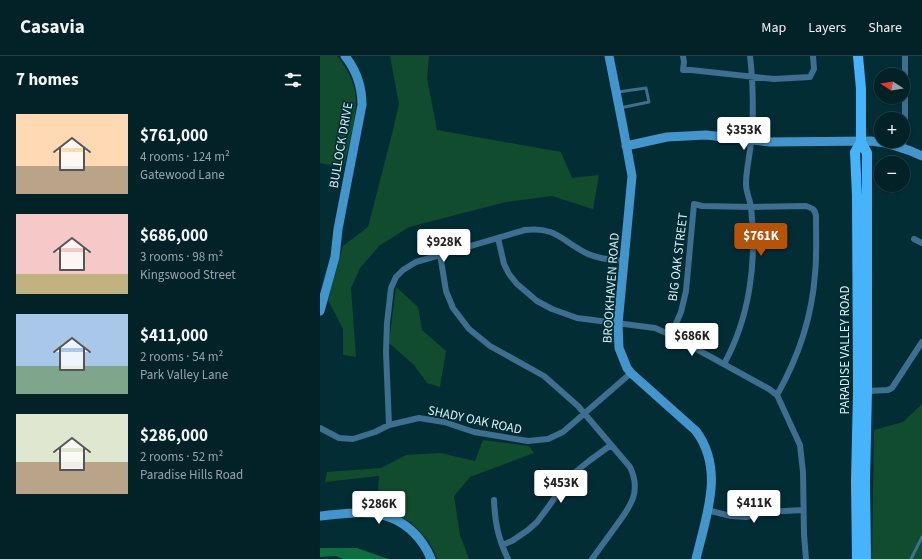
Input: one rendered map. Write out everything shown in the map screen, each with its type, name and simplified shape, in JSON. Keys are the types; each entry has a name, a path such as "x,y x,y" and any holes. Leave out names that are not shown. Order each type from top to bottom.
{"main road":[{"name":"PARADISE VALLEY ROAD","path":"858,56 861,89 861,142 866,153 866,559"},
{"name":"PARADISE VALLEY ROAD","path":"857,559 856,481 858,391 857,196 855,152 861,142"}],"street":[{"name":"BULLOCK DRIVE","path":"320,311 335,257 338,229 362,105 361,90 357,76 346,56"},
{"name":"BROOKHAVEN ROAD","path":"609,56 632,176 618,324 619,348 622,358 631,373 696,431 710,458 712,485 696,559"},
{"path":"683,56 683,70 774,79 810,76 814,69 812,56"},
{"path":"724,364 733,348 743,320 750,287 752,264 751,207 746,184 752,141 750,56"},
{"path":"905,56 905,112"},
{"path":"626,146 667,137 706,135 770,142 874,142"},
{"path":"906,148 922,156"},
{"name":"BIG OAK STREET","path":"671,334 681,312 686,291 694,204 702,206 751,207"},
{"path":"751,207 806,206 812,208 815,211 816,216 816,260 812,301 806,328 798,353 777,395"},
{"path":"389,425 386,323 391,288 396,277 407,266 440,254 525,230 544,230 557,234 587,254 597,258 624,261"},
{"path":"498,238 504,264 509,274 517,284 537,301 552,309 577,318 655,328 671,334 769,389 777,395 800,445 803,472 803,510 806,559"},
{"path":"914,240 922,243"},
{"path":"440,254 446,292 453,308 469,329 490,346 544,376 567,395 630,467 635,482 635,493 629,508 592,559"},
{"path":"867,391 888,390 892,388 922,342"},
{"name":"SHADY OAK ROAD","path":"320,428 338,438 353,439 363,437 389,425 419,418 444,422 474,432 528,441 548,439 564,432 631,373"},
{"path":"502,546 512,541 538,522 568,478 588,460 611,445"},
{"path":"494,500 495,523 502,546 508,559"},
{"path":"707,510 731,516 746,516 766,512 803,510"},
{"path":"320,516 357,512 373,513 390,517 408,528 420,539 431,559"}],"lane":[{"path":"616,93 646,88 649,102 619,108"},
{"path":"911,559 922,537"}],"green space":[{"path":"320,56 337,56 344,65 354,87 356,107 350,142 343,168 320,163"},
{"path":"390,56 429,56 427,78 437,130 561,152 572,178 599,175 593,209 552,196 506,202 409,227 379,246 360,268 351,288 356,357 343,355 343,329 328,300 343,246 368,227 392,134 399,104"},
{"path":"396,287 418,307 422,330 446,351 440,387 427,383 414,365 389,343"},
{"path":"922,404 922,559 872,559 874,430 903,422"},
{"path":"483,440 529,446 534,453 470,477 454,496 460,535 469,559 438,559 428,540 411,522 377,507 379,476 325,482 327,472 381,468 406,455 441,453 475,461"},
{"path":"320,548 357,548 388,559 343,559 336,556 320,557"}]}
